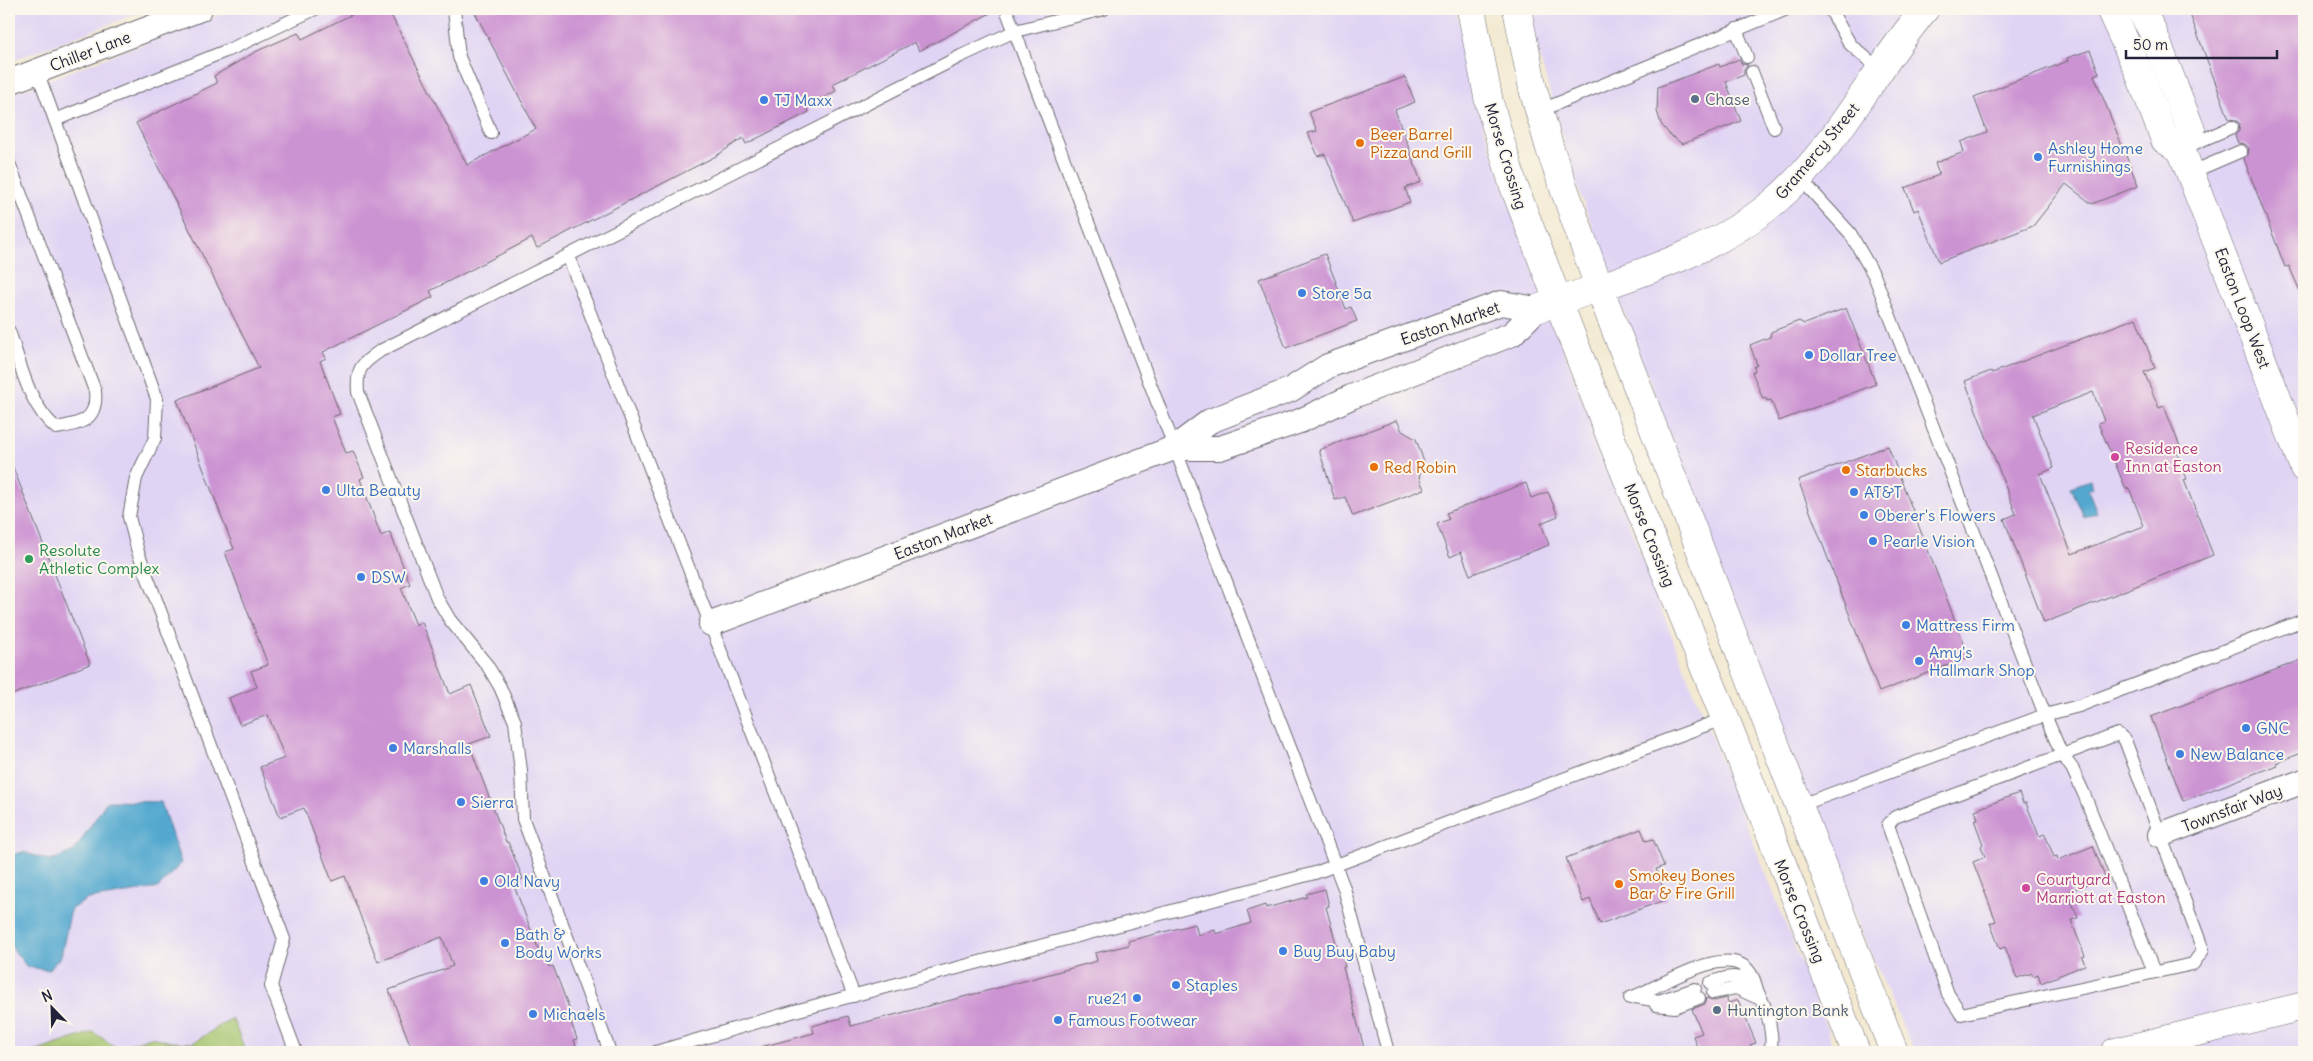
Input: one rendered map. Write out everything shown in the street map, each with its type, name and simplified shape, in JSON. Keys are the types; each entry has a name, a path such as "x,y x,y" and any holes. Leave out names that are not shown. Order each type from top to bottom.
{"main road":[{"name":"Morse Crossing","path":"1471,9 1478,54 1496,131 1514,184 1547,306 1612,441 1726,718 1856,1052"},
{"path":"1517,9 1539,111 1558,173 1599,288 1894,1052"},
{"name":"Gramercy Street","path":"1547,306 1650,270 1713,242 1744,224 1774,202 1799,177 1848,116 1925,9"},
{"name":"Easton Loop West","path":"2110,9 2138,70 2165,140 2186,161 2304,468"},
{"path":"2140,9 2152,30 2191,130 2186,161"},
{"path":"2115,1052 2304,1006"}],"street":[{"name":"Chiller Lane","path":"9,82 200,9"},
{"name":"Easton Market","path":"712,624 1174,448 1210,421 1290,390 1328,366 1500,303 1547,306"},
{"name":"Easton Market","path":"1174,448 1220,448 1300,421 1351,397 1512,334 1547,306"},
{"name":"Townsfair Way","path":"2160,835 2304,781"}],"lane":[{"path":"55,120 233,48 315,9"},
{"path":"454,9 459,57 491,133"},
{"path":"1006,9 1336,866 1344,888 1388,1052"},
{"path":"610,1052 523,819 521,771 515,722 500,686 487,665 450,620 437,598 365,413 358,392 356,377 360,368 380,351 961,56 1015,31 1104,9"},
{"path":"1539,111 1787,9"},
{"path":"1830,9 1850,44 1881,71"},
{"path":"1736,30 1747,56"},
{"path":"37,71 157,399 155,438 136,478 129,517 138,552 284,939 271,986 296,1052"},
{"path":"1752,72 1774,128"},
{"path":"2186,161 2232,127"},
{"path":"2186,161 2241,151"},
{"path":"9,163 95,391 96,405 90,417 74,425 56,428 43,417 32,398 9,331"},
{"path":"1799,177 1844,226 1874,275 2045,715 2062,755 2072,768 2084,794 2154,972"},
{"path":"568,256 712,624 854,996"},
{"path":"1798,806 2045,715 2079,706 2304,620"},
{"path":"656,1052 854,996 1336,866 1726,718"},
{"path":"2118,734 2125,740 2160,835 2203,950 2193,964 1961,1014 1948,994 1888,825 1895,817 2118,734"},
{"path":"1697,994 1675,1007 1665,1008 1632,998 1662,982 1719,962 1742,965 1752,975 1772,1031 1773,1039 1770,1052"},
{"path":"1712,988 1736,988 1759,996"}],"shaded area":[{"path":"9,9 150,9 9,62"},
{"path":"235,9 1457,9 1484,128 1522,239 1663,614 1826,1026 1834,1052 246,1052 232,1018 193,1043 170,1042 151,1037 117,1049 93,1032 34,1052 9,1052 9,68 19,91"},
{"path":"1530,9 2304,9 2304,1052 1914,1052 1813,820 1573,175 1533,33"}],"green space":[{"path":"232,1018 246,1052 34,1052 93,1032 117,1048 151,1037 171,1042 193,1043"}],"water":[{"path":"2090,480 2093,487 2088,490 2097,512 2084,517 2071,487"},
{"path":"107,801 161,802 181,863 158,888 88,899 71,909 61,956 49,970 27,967 9,944 9,856 23,852 51,861 74,851"}],"building":[{"path":"363,9 388,9 467,165 536,129 473,9 998,9 919,51 915,42 833,84 836,91 806,107 809,112 746,144 743,138 716,156 537,248 532,238 430,291 433,297 323,352 326,358 320,361 340,414 332,417 346,453 353,451 364,477 360,479 381,536 390,532 410,584 401,588 416,625 422,622 450,694 471,685 491,736 469,744 506,842 508,842 523,879 513,883 539,951 543,950 549,967 553,966 574,1021 571,1022 577,1039 574,1040 578,1052 413,1052 389,990 453,966 442,937 378,962 345,876 332,881 304,808 280,817 260,767 285,758 268,715 240,725 229,698 257,687 251,671 268,665 225,552 234,549 177,400 259,368 136,123 217,83 214,76 255,52 298,33 302,39"},
{"path":"2188,9 2304,9 2304,300 2289,266 2285,267 2244,159 2248,155 2249,148 2245,144 2238,143 2235,135 2239,131 2240,124 2236,120 2229,119"},
{"name":"Ashley Home Furnishings","path":"2090,50 2099,73 2094,75 2138,186 2092,204 2066,184 2033,226 1939,262 1918,209 1914,211 1905,188 1939,175 1935,163 1964,152 1961,142 1987,132 1974,97 2068,61 2067,58"},
{"name":"Chase","path":"1739,59 1742,64 1748,65 1744,70 1744,75 1726,82 1741,121 1682,144 1669,134 1661,124 1657,111 1658,87 1719,64 1720,67"},
{"name":"Beer Barrel Pizza and Grill","path":"1405,77 1415,102 1395,110 1421,182 1405,188 1410,202 1353,223 1325,154 1318,156 1308,133 1317,131 1309,112"},
{"name":"Store 5a","path":"1325,254 1346,309 1351,307 1357,321 1286,348 1259,279"},
{"name":"Dollar Tree","path":"1846,308 1876,384 1779,421 1771,400 1763,399 1752,372 1755,371 1754,367 1757,365 1750,345 1770,337 1771,332 1799,321 1804,324"},
{"path":"2136,318 2155,368 2144,372 2159,408 2164,406 2181,449 2176,451 2187,479 2184,480 2213,555 2044,623 2004,519 2016,514 1965,381 1991,371 1992,373","holes":["2093,392 2104,421 2098,423 2126,489 2129,488 2144,526 2072,554 2040,474 2054,468 2033,415"]},
{"name":"Red Robin","path":"1397,420 1402,431 1416,439 1424,462 1419,478 1424,489 1353,516 1345,497 1335,500 1319,450"},
{"path":"1888,446 1969,657 1879,692 1798,480"},
{"name":"Resolute Athletic Complex","path":"9,457 90,664 9,696"},
{"path":"1526,483 1531,498 1548,492 1558,516 1541,523 1549,545 1470,575 1461,552 1450,557 1437,524 1449,519 1446,513"},
{"path":"2304,659 2304,752 2276,763 2277,765 2183,801 2151,717"},
{"name":"Courtyard Marriott at Easton","path":"2019,793 2023,803 2026,803 2039,836 2045,834 2054,857 2057,856 2058,860 2093,846 2105,877 2070,891 2072,894 2069,895 2078,918 2071,920 2085,956 2082,957 2085,965 2041,983 2038,974 2033,976 2032,973 2017,978 2005,947 2000,949 1990,923 1996,921 1973,862 1985,857 1981,846 1983,844 1974,820 1978,819 1975,810"},
{"name":"Smokey Bones Bar & Fire Grill","path":"1641,829 1646,841 1653,839 1664,866 1656,869 1667,899 1600,924 1590,899 1583,902 1566,858"},
{"path":"1325,889 1329,906 1326,907 1338,950 1341,950 1345,967 1343,967 1365,1052 762,1052 761,1047 814,1033 812,1026 848,1016 851,1026 1013,984 1097,961 1095,953 1129,945 1128,941 1195,924 1198,935 1215,930 1216,934 1251,923 1247,911 1265,905 1266,908 1307,897 1306,894"},
{"name":"Huntington Bank","path":"1707,998 1714,1001 1726,998 1728,1003 1738,1000 1756,1043 1750,1045 1752,1052 1699,1052 1693,1036 1702,1033 1692,1009 1705,1004"}],"place":[{"name":"Chase","path":"1695,99"},
{"name":"TJ Maxx","path":"764,100"},
{"name":"Beer Barrel Pizza and Grill","path":"1360,143"},
{"name":"Ashley Home Furnishings","path":"2038,157"},
{"name":"Store 5a","path":"1302,293"},
{"name":"Dollar Tree","path":"1809,355"},
{"name":"Residence Inn at Easton","path":"2115,457"},
{"name":"Red Robin","path":"1374,467"},
{"name":"Starbucks","path":"1846,470"},
{"name":"Ulta Beauty","path":"326,490"},
{"name":"AT&T","path":"1854,492"},
{"name":"Oberer's Flowers","path":"1864,515"},
{"name":"Pearle Vision","path":"1873,541"},
{"name":"Resolute Athletic Complex","path":"29,559"},
{"name":"DSW","path":"361,577"},
{"name":"Mattress Firm","path":"1906,625"},
{"name":"Amy's Hallmark Shop","path":"1919,661"},
{"name":"GNC","path":"2246,728"},
{"name":"Marshalls","path":"393,748"},
{"name":"New Balance","path":"2180,754"},
{"name":"Sierra","path":"461,802"},
{"name":"Old Navy","path":"484,881"},
{"name":"Smokey Bones Bar & Fire Grill","path":"1619,884"},
{"name":"Courtyard Marriott at Easton","path":"2026,888"},
{"name":"Bath & Body Works","path":"505,943"},
{"name":"Buy Buy Baby","path":"1283,951"},
{"name":"Staples","path":"1176,985"},
{"name":"rue21","path":"1137,998"},
{"name":"Huntington Bank","path":"1717,1010"},
{"name":"Michaels","path":"533,1014"},
{"name":"Famous Footwear","path":"1058,1020"}]}
